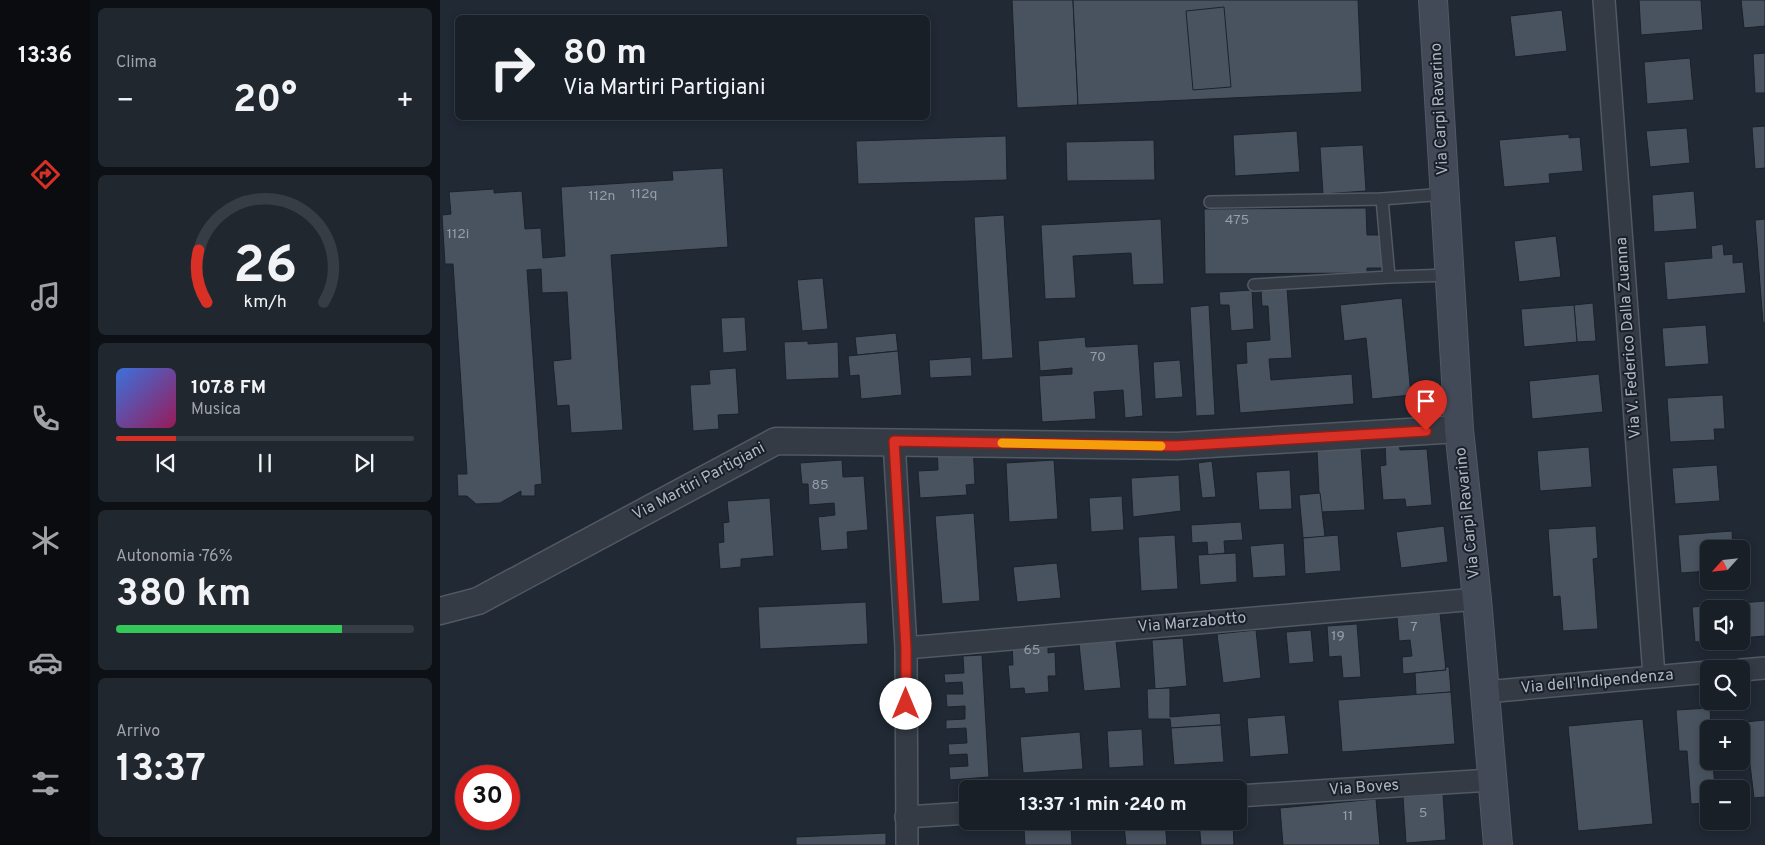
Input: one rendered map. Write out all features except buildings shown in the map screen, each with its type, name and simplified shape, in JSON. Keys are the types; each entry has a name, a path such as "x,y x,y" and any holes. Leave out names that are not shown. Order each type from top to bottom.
{"main road":[{"name":"Via Carpi Ravarino","path":"1433,0 1459,429 1477,599 1498,845"}],"street":[{"name":"Via V. Federico Dalla Zuanna","path":"1604,0 1654,676"},
{"name":"Via Martiri Partigiani","path":"440,611 478,601 776,441 1176,446 1459,429"},
{"path":"894,441 906,648 907,845"},
{"name":"Via Marzabotto","path":"906,648 1477,599"},
{"path":"1750,669 1765,668"},
{"name":"Via dell'Indipendenza","path":"1485,692 1700,673"},
{"name":"Via Boves","path":"1247,795 1491,780"},
{"path":"906,817 959,814"}],"lane":[{"path":"1210,202 1382,198 1445,194"},
{"path":"1382,198 1389,277"},
{"path":"1254,285 1451,275"}],"slow traffic":[{"path":"1002,443 1161,446"}],"route":[{"path":"906,704 906,648 894,441 1176,446 1426,431"}]}
